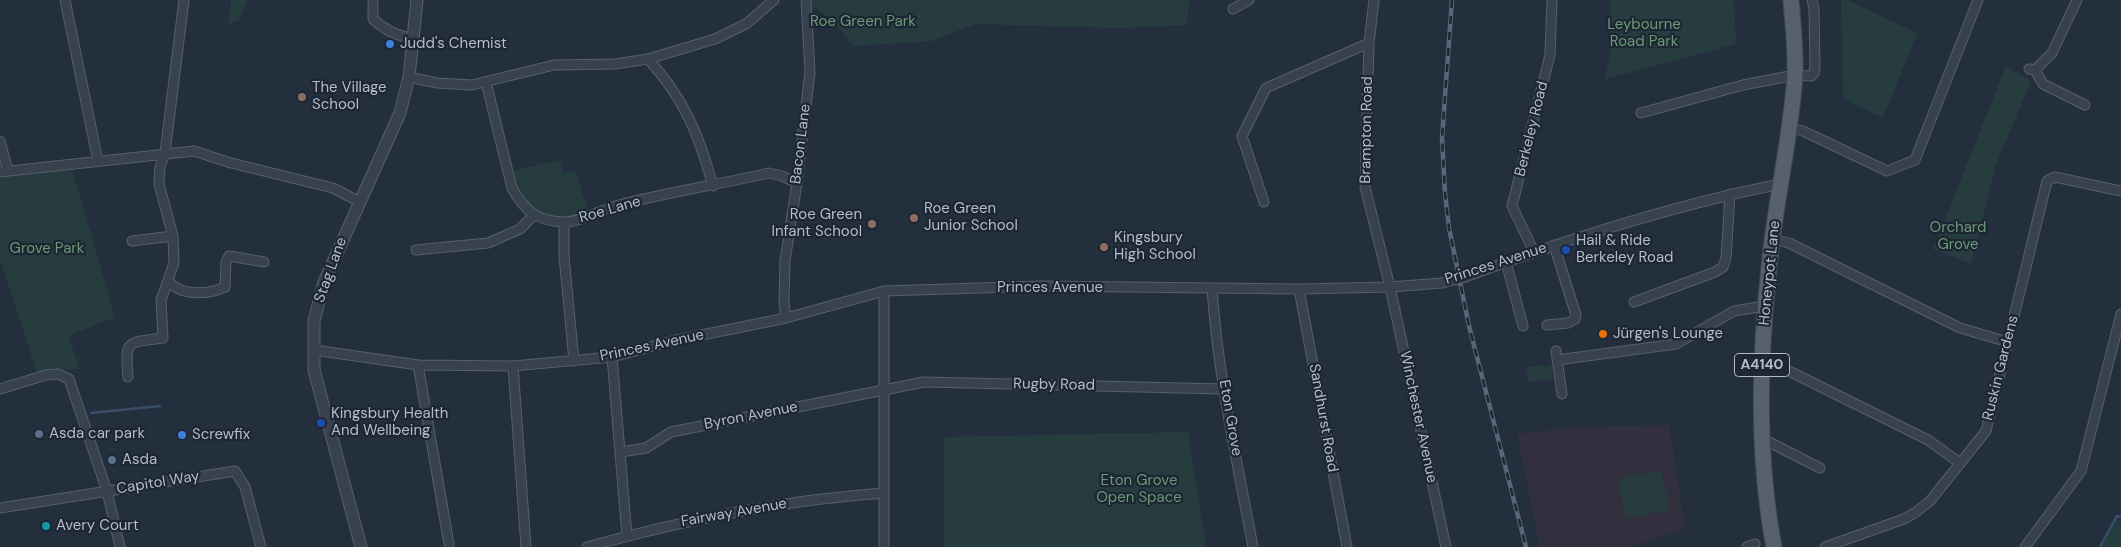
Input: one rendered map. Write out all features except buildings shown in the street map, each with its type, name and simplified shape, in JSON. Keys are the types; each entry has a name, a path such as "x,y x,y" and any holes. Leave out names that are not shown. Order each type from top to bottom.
{"main road":[{"name":"Honeypot Lane","path":"1774,547 1766,504 1761,438 1762,365 1765,306 1772,239 1790,128 1795,75 1791,0"}],"street":[{"path":"65,0 98,161"},
{"path":"128,377 126,352 128,348 138,341 163,338 161,300 174,263 173,236 159,184 160,167 165,154 184,0"},
{"name":"Stag Lane","path":"360,547 314,370 314,321 324,282 400,113 409,77 417,0"},
{"path":"409,77 445,84 472,85 554,65 614,64 648,59 723,35 746,24 774,0"},
{"name":"Bacon Lane","path":"786,318 785,261 797,183 810,72 806,0"},
{"path":"1233,9 1249,0"},
{"name":"Brampton Road","path":"1374,0 1369,43 1365,186 1390,287"},
{"name":"Berkeley Road","path":"1534,252 1512,206 1550,55 1552,0"},
{"path":"1641,113 1743,85 1795,75 1811,76 1814,73 1815,67 1814,9 1812,0"},
{"path":"1790,128 1803,130 1887,171 1915,160 1978,0"},
{"path":"2077,0 2052,52 2032,69 2043,84 2085,105"},
{"path":"373,2 373,19 378,24 396,36 414,39"},
{"path":"1264,202 1242,136 1266,88 1369,43"},
{"path":"648,59 663,75 682,103 702,146 713,186"},
{"path":"416,250 488,243 520,229 534,215 519,201 512,188 486,82"},
{"path":"0,141 4,171 194,151 231,163 333,188 360,202"},
{"name":"Roe Lane","path":"534,215 564,222 620,204 769,173 782,176 797,183"},
{"name":"Ruskin Gardens","path":"1826,547 1904,519 1916,512 1930,501 1986,431 2047,181 2055,177 2121,191"},
{"name":"Princes Avenue","path":"314,350 418,365 513,366 612,357 672,341 786,318 884,291 1042,286 1299,289 1390,287 1442,282 1465,278 1554,245 1640,218 1730,194 1781,184"},
{"path":"1634,302 1715,272 1723,267 1726,258 1730,194"},
{"path":"564,222 564,256 574,361"},
{"path":"132,241 173,236"},
{"path":"1772,239 1789,243 1960,328 2008,342"},
{"path":"1547,325 1568,323 1575,319 1576,315 1554,245"},
{"path":"168,282 174,287 189,293 220,290 226,287 226,258 229,256 264,262"},
{"path":"1506,262 1523,326"},
{"name":"Winchester Avenue","path":"1390,287 1446,547"},
{"name":"Eton Grove","path":"1212,289 1215,333 1253,547"},
{"name":"Sandhurst Road","path":"1299,289 1346,547"},
{"path":"884,291 884,547"},
{"path":"1562,394 1557,355 1676,344 1734,311 1765,306"},
{"path":"2025,547 2081,471 2121,314"},
{"path":"612,357 627,536"},
{"path":"418,365 448,544"},
{"path":"1762,365 1777,366 1917,434 1960,463"},
{"path":"513,366 526,547"},
{"path":"0,390 46,375 58,374 69,379 107,491 120,547"},
{"name":"Rugby Road","path":"884,389 924,382 1224,389"},
{"name":"Byron Avenue","path":"621,452 646,448 671,432 884,389"},
{"path":"1761,438 1820,468"},
{"name":"Capitol Way","path":"0,508 235,471 245,487 261,547"},
{"name":"Fairway Avenue","path":"587,547 693,520 837,496 884,493"}],"shaded area":[{"path":"1669,425 1685,529 1629,547 1540,547 1517,434 1577,427"}],"green space":[{"path":"231,0 247,0 239,20 228,25"},
{"name":"Roe Green Park","path":"809,0 1189,0 1187,25 1117,28 975,24 932,41 854,46 830,18 809,3"},
{"name":"Leybourne Road Park","path":"1610,0 1734,0 1736,44 1605,79 1610,53"},
{"path":"1841,0 1847,0 1917,33 1883,118 1843,99"},
{"name":"Orchard Grove","path":"2006,66 2031,81 1995,167 1971,264 1933,249"},
{"path":"561,160 563,173 575,171 588,210 571,216 558,217 539,211 525,198 519,190 512,171"},
{"name":"Grove Park","path":"72,169 115,317 68,336 80,369 60,369 37,373 0,259 0,178"},
{"path":"1552,365 1553,379 1528,382 1526,367"},
{"name":"Eton Grove Open Space","path":"1188,432 1206,547 944,547 944,437"},
{"path":"1661,470 1669,510 1626,519 1618,479"},
{"path":"2114,518 2121,521 2121,547 2098,547"}],"waterway":[{"path":"91,413 160,406"},
{"path":"2100,547 2117,516 2121,517"}],"railway":[{"path":"1452,0 1442,138 1449,228 1469,326 1526,547"}],"place":[{"name":"Judd's Chemist","path":"390,44"},
{"name":"The Village School","path":"302,97"},
{"name":"Roe Green Junior School","path":"914,218"},
{"name":"Roe Green Infant School","path":"872,224"},
{"name":"Kingsbury High School","path":"1104,247"},
{"name":"Hail & Ride Berkeley Road","path":"1566,250"},
{"name":"Jürgen's Lounge","path":"1603,334"},
{"name":"Kingsbury Health And Wellbeing","path":"321,423"},
{"name":"Asda car park","path":"39,434"},
{"name":"Screwfix","path":"182,435"},
{"name":"Asda","path":"112,460"},
{"name":"Avery Court","path":"46,526"}]}
